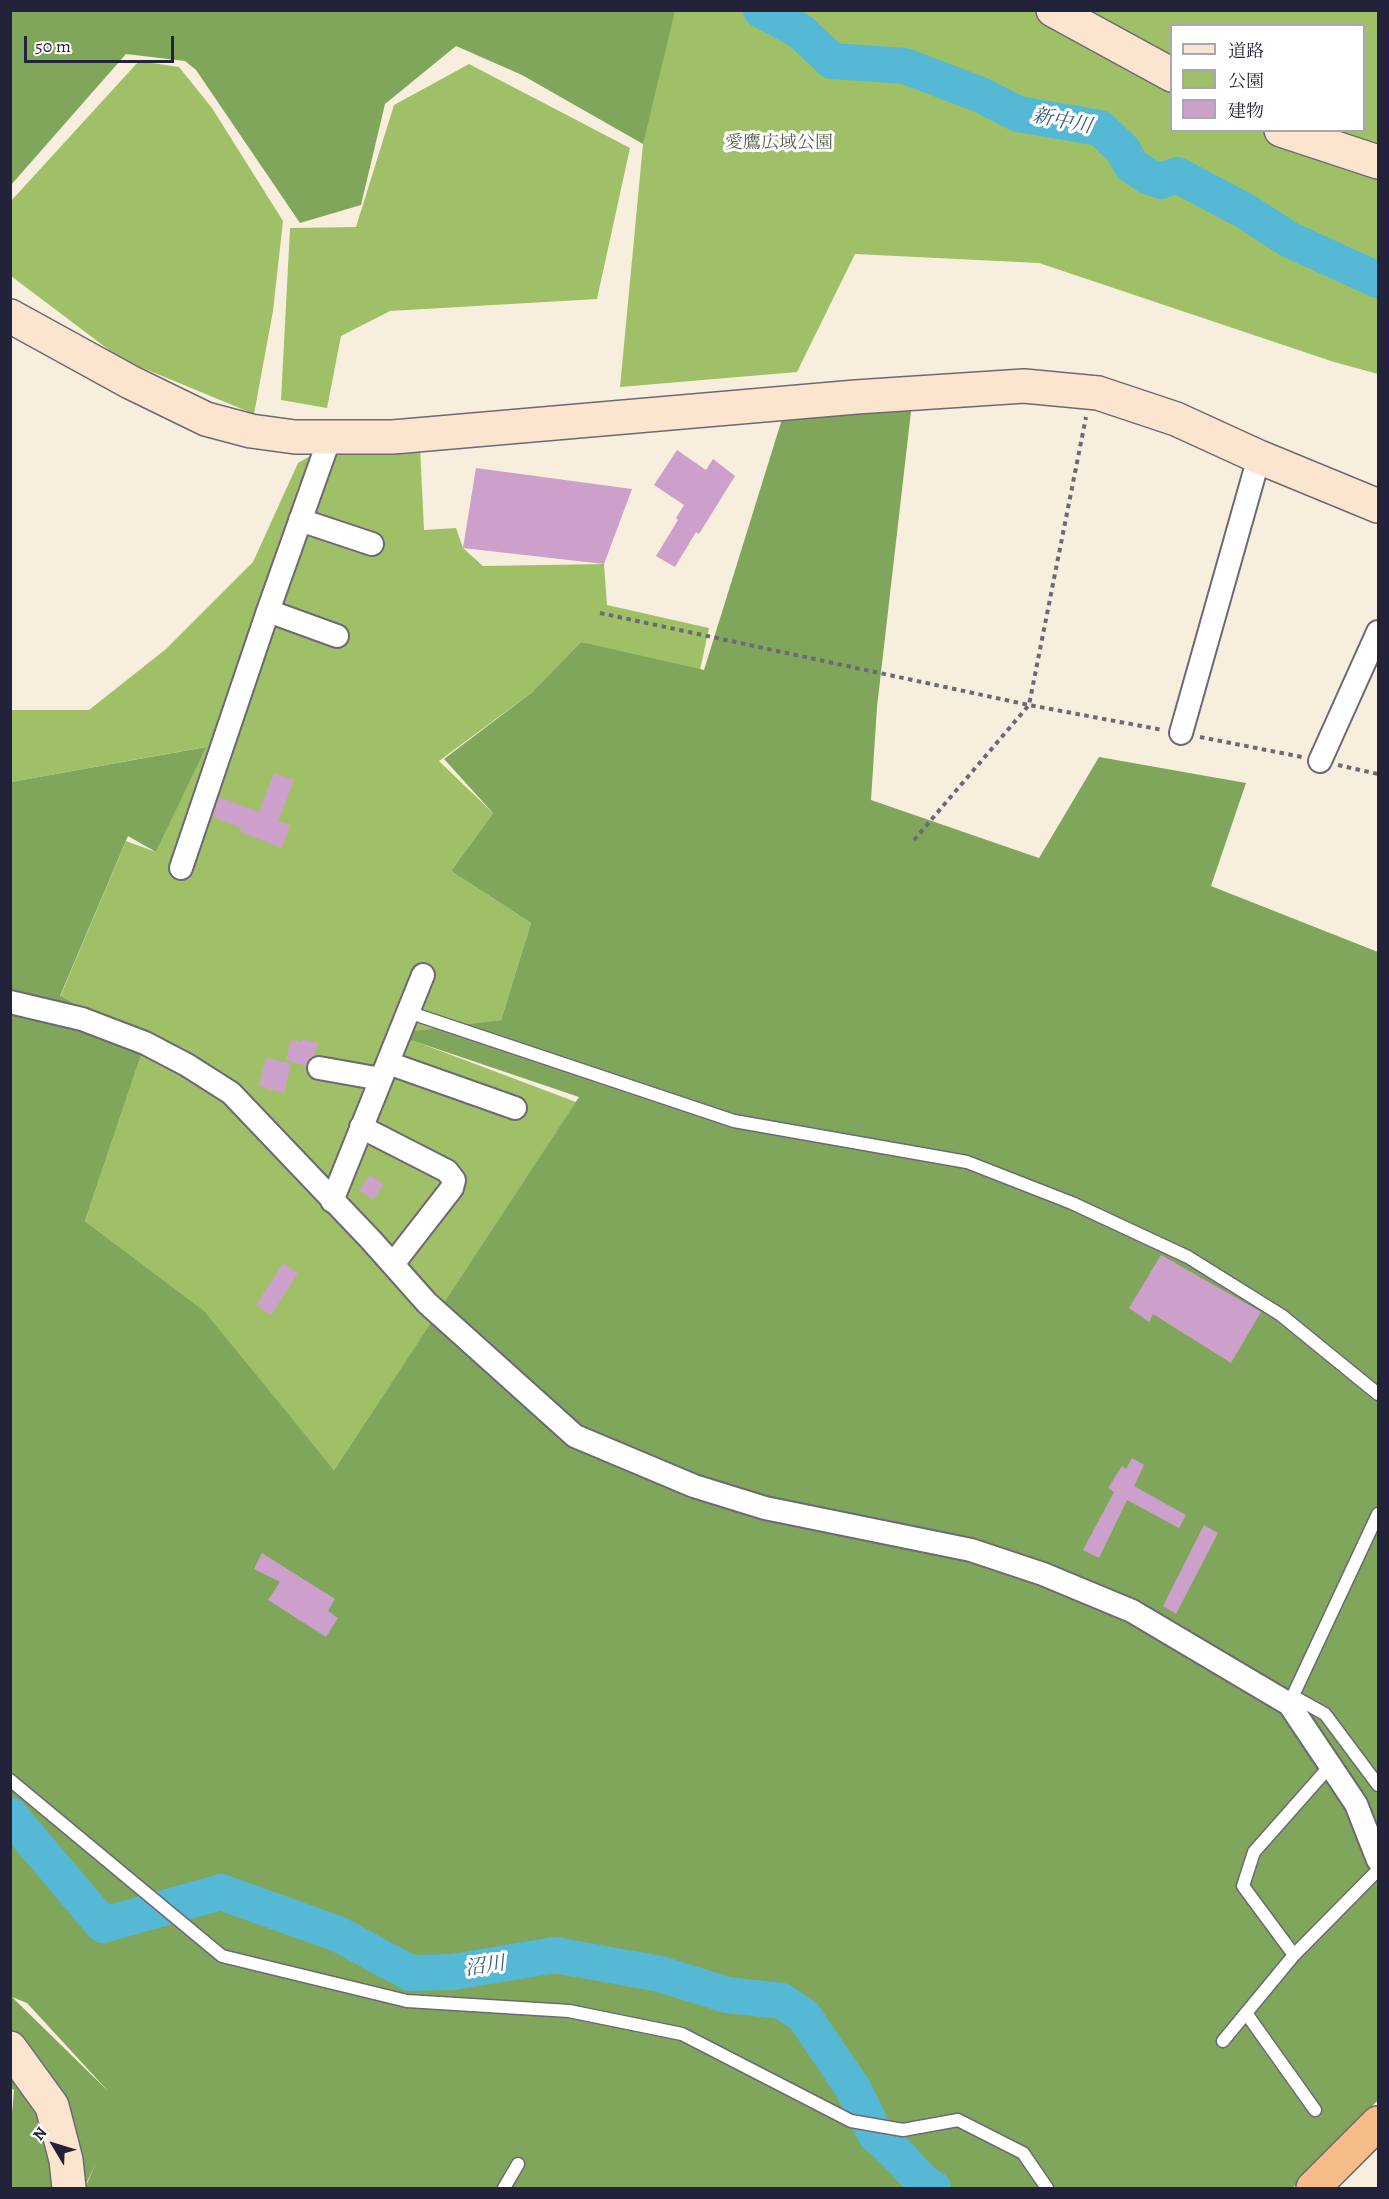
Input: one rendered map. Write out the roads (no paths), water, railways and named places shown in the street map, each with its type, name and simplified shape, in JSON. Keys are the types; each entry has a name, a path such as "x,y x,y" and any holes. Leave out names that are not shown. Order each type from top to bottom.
{"highway":[{"path":"1313,2188 1378,2123"}],"street":[{"path":"1053,10 1170,74"},
{"path":"1287,132 1378,162"},
{"path":"10,316 130,382 206,419 251,431 295,437 393,437 844,398 1024,386 1098,393 1176,419 1259,457 1378,506"},
{"path":"181,868 330,437"},
{"path":"1181,733 1259,457"},
{"path":"300,520 372,544"},
{"path":"268,611 337,636"},
{"path":"1320,761 1378,632"},
{"path":"332,1201 423,975"},
{"path":"10,1002 82,1019 145,1043 187,1065 231,1093 393,1264 427,1304 575,1436 694,1486 765,1508 971,1550 1043,1574 1132,1611 1289,1704 1356,1804 1378,1860"},
{"path":"319,1068 385,1071 515,1108"},
{"path":"362,1127 447,1171 454,1180 452,1188 393,1264"},
{"path":"10,2048 52,2106 66,2160 69,2188"}],"lane":[{"path":"408,1012 734,1121 967,1162 1072,1203 1188,1257 1272,1309 1378,1394"},
{"path":"1289,1704 1378,1514"},
{"path":"1289,1704 1298,1699 1325,1714 1378,1785"},
{"path":"1294,1955 1243,1886 1254,1852 1330,1766"},
{"path":"10,1779 222,1956 407,2001 569,2011 682,2034 851,2121 903,2130 958,2120 1023,2153 1047,2188"},
{"path":"1223,2041 1294,1955 1378,1870"},
{"path":"1246,2013 1315,2110"},
{"path":"504,2188 518,2164"}],"waterway":[{"name":"新中川","path":"761,10 800,31 832,61 905,66 981,95 1018,114 1100,128 1123,150 1131,165 1147,176 1161,181 1177,175 1245,211 1290,240 1378,280"},
{"name":"沼川","path":"10,1815 103,1925 221,1892 338,1934 410,1973 453,1972 555,1955 660,1974 727,1995 782,2001 804,2016 854,2090 875,2134 925,2184 933,2188"}],"park label":[{"name":"愛鷹広域公園","path":"779,144"}]}
